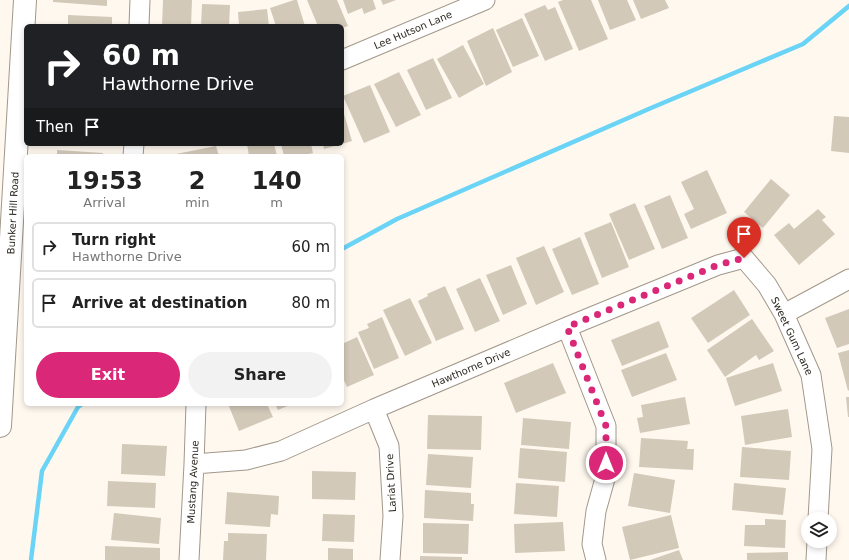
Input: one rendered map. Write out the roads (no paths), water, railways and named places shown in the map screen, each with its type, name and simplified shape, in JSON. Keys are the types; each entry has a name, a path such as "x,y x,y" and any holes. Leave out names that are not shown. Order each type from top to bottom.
{"main road":[{"name":"Bunker Hill Road","path":"0,426 25,0"}],"street":[{"path":"139,24 140,0"},
{"name":"Lee Hutson Lane","path":"344,59 484,0"},
{"name":"Sweet Gum Lane","path":"744,258 767,285 784,314 811,376 822,449 818,512"},
{"name":"Hawthorne Drive","path":"194,464 246,460 281,451 374,409 567,327 718,265 744,258"},
{"path":"784,314 849,279"},
{"path":"567,327 606,426 606,475 596,511 592,544 596,560"},
{"name":"Mustang Avenue","path":"189,560 196,406"},
{"name":"Lariat Drive","path":"374,409 389,446 393,516 390,560"},
{"path":"816,560 817,548"}],"waterway":[{"path":"344,248 397,219 651,108 803,44 849,6"},
{"path":"31,560 42,471 79,406"}]}
